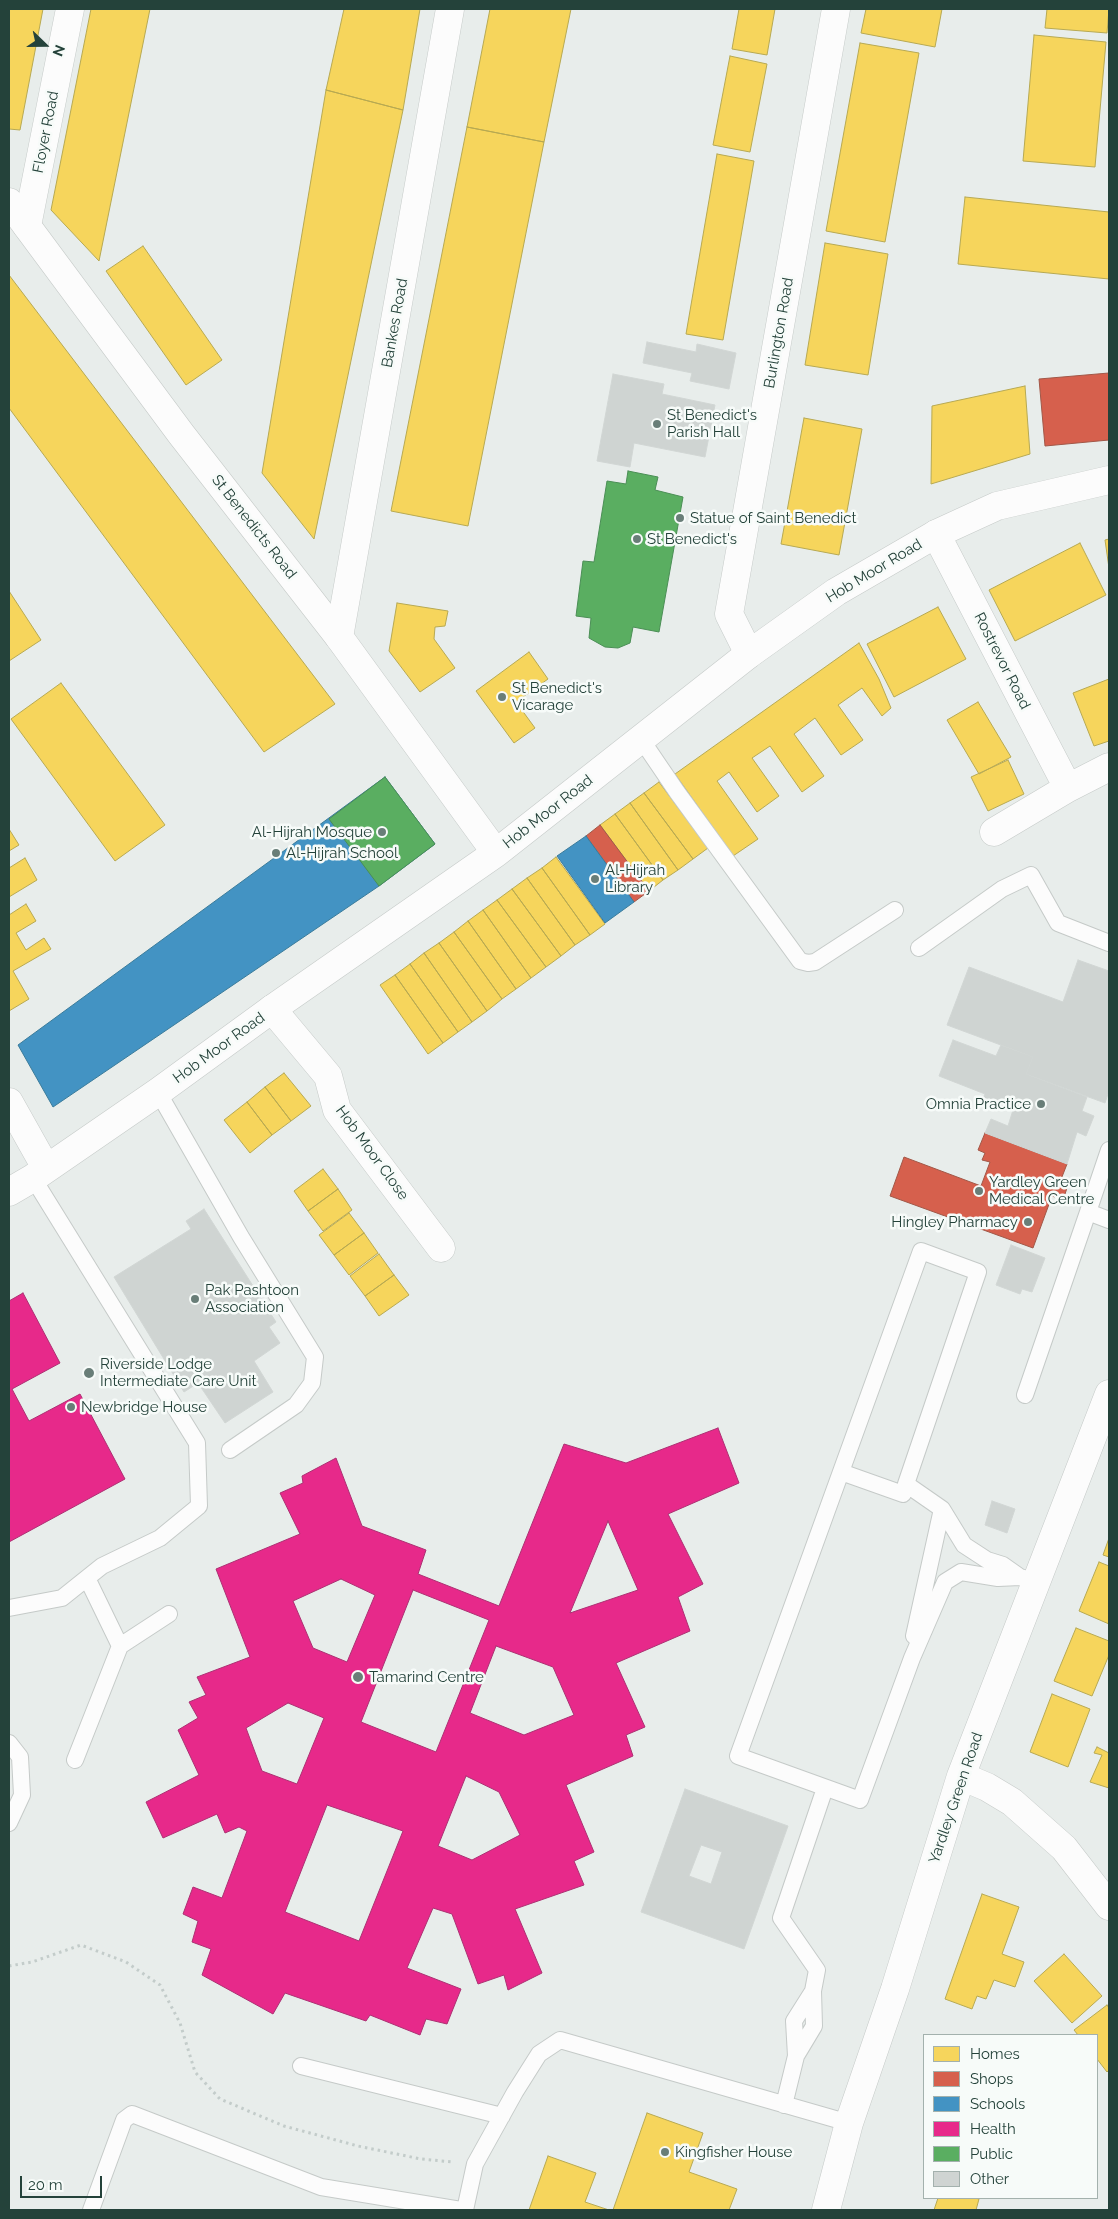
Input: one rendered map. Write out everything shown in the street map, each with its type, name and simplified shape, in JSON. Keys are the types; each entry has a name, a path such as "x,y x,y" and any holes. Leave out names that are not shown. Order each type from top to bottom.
{"street":[{"name":"Floyer Road","path":"27,226 70,9"},
{"name":"Bankes Road","path":"339,637 450,9"},
{"name":"Burlington Road","path":"749,654 729,614 836,9"},
{"name":"St Benedicts Road","path":"9,202 181,434 339,637 496,853"},
{"name":"Hob Moor Road","path":"9,1192 158,1092 272,1009 496,853 749,654 836,592 936,534 997,506 1109,480"},
{"name":"Rostrevor Road","path":"936,534 1068,788"},
{"path":"994,832 1068,788 1109,767"},
{"name":"Hob Moor Close","path":"272,1009 328,1076 337,1110 441,1248"},
{"path":"9,1102 40,1173"},
{"name":"Yardley Green Road","path":"826,2210 849,2123 895,1989 961,1776 1028,1580 1109,1394"},
{"path":"961,1776 1012,1802 1064,1848 1109,1906"}],"lane":[{"path":"641,738 676,792 800,961 815,962 895,910"},
{"path":"919,948 1002,889 1031,875 1058,923 1109,943"},
{"path":"158,1092 241,1237 315,1356 312,1384 296,1405 230,1450"},
{"path":"1025,1395 1109,1150"},
{"path":"9,1608 62,1598 102,1566 160,1538 199,1506 197,1443 40,1173"},
{"path":"1088,1212 1109,1220"},
{"path":"1001,1571 961,1572 945,1582 912,1658 860,1800 738,1756 921,1250 978,1272 906,1484 942,1509 964,1545 1001,1571 1028,1580"},
{"path":"841,1472 902,1494"},
{"path":"912,1658 916,1626 942,1509"},
{"path":"87,1578 120,1646"},
{"path":"75,1760 120,1646 168,1614"},
{"path":"9,1743 20,1757 22,1795 9,1823"},
{"path":"784,2105 796,2056 814,2026 813,1991 816,1970 781,1918 825,1788"},
{"path":"90,2210 124,2120 132,2114 321,2186 463,2210 475,2164 502,2116 539,2054 560,2040 849,2123"},
{"path":"301,2066 502,2116"}],"building: Homes":[{"path":"9,9 43,9 20,130 9,129"},
{"path":"91,9 150,9 99,261 51,210"},
{"path":"344,9 420,9 403,110 326,90"},
{"path":"490,9 571,9 544,142 467,127"},
{"path":"739,9 775,9 767,55 732,49"},
{"path":"866,9 942,9 935,47 861,33"},
{"path":"1047,9 1109,9 1107,33 1045,28"},
{"path":"1034,35 1106,42 1095,167 1023,161"},
{"path":"860,43 919,53 885,242 826,231"},
{"path":"730,56 767,64 750,152 713,145"},
{"path":"326,90 403,110 314,539 262,473"},
{"path":"467,127 544,142 468,526 391,511"},
{"path":"717,154 754,161 723,340 686,334"},
{"path":"965,197 1109,212 1109,279 958,264"},
{"path":"825,243 888,254 868,375 805,365"},
{"path":"143,246 222,360 186,385 106,271"},
{"path":"9,275 335,704 264,752 9,408"},
{"path":"1025,386 1030,454 931,484 932,406"},
{"path":"804,418 862,429 839,555 781,544"},
{"path":"1109,539 1109,568 1105,540"},
{"path":"1080,543 1106,595 1015,641 989,590"},
{"path":"9,591 41,640 9,661"},
{"path":"397,603 448,611 445,626 435,627 434,639 455,668 420,692 389,651"},
{"path":"938,607 966,659 894,697 867,644"},
{"path":"859,643 879,679 891,708 882,716 862,688 838,705 863,740 841,755 815,718 794,734 824,776 802,792 770,746 752,758 779,796 757,812 729,772 717,781 758,839 733,856 675,774"},
{"name":"St Benedict's Vicarage","path":"529,652 548,679 516,702 535,728 514,743 476,691"},
{"path":"1109,679 1109,741 1094,746 1073,693"},
{"path":"61,683 165,825 115,861 11,719"},
{"path":"978,702 1011,757 979,774 947,720"},
{"path":"1008,760 1024,794 988,811 971,777"},
{"path":"659,782 708,848 693,859 644,793"},
{"path":"644,793 693,859 678,870 630,803"},
{"path":"630,803 678,870 663,880 615,814"},
{"path":"615,814 663,880 649,891 600,825"},
{"path":"9,829 19,845 9,851"},
{"path":"556,857 605,924 590,935 542,868"},
{"path":"25,858 37,880 9,897 9,868"},
{"path":"542,868 590,935 575,945 527,878"},
{"path":"527,878 575,945 561,956 512,889"},
{"path":"512,889 561,956 546,967 497,900"},
{"path":"497,900 546,967 531,978 483,910"},
{"path":"26,904 36,921 16,933 26,950 44,938 51,949 13,971 29,999 9,1011 9,915"},
{"path":"483,910 531,978 516,989 468,921"},
{"path":"468,921 516,989 502,999 454,932"},
{"path":"454,932 502,999 487,1011 439,943"},
{"path":"439,943 487,1011 472,1022 424,953"},
{"path":"424,953 472,1022 458,1032 410,964"},
{"path":"410,964 458,1032 443,1043 395,975"},
{"path":"395,975 443,1043 428,1054 380,985"},
{"path":"284,1073 311,1106 291,1121 265,1087"},
{"path":"265,1087 291,1121 272,1135 247,1102"},
{"path":"247,1102 272,1135 250,1153 224,1120"},
{"path":"323,1169 338,1189 308,1211 294,1191"},
{"path":"338,1189 352,1210 323,1231 308,1211"},
{"path":"349,1213 364,1233 334,1255 319,1235"},
{"path":"364,1233 378,1253 349,1275 334,1255"},
{"path":"379,1254 394,1275 365,1296 350,1276"},
{"path":"394,1275 409,1295 379,1316 365,1296"},
{"path":"1109,1538 1109,1557 1103,1555"},
{"path":"1099,1562 1109,1566 1109,1624 1079,1611"},
{"path":"1076,1628 1109,1641 1109,1655 1092,1696 1054,1681"},
{"path":"1052,1694 1090,1709 1068,1767 1030,1752"},
{"path":"1097,1747 1109,1753 1109,1788 1090,1782 1102,1755 1094,1753"},
{"path":"982,1894 1019,1907 1002,1954 1024,1962 1015,1987 994,1980 986,1999 977,1996 972,2009 945,1999"},
{"path":"1064,1954 1102,1996 1072,2023 1034,1981"},
{"path":"1107,2005 1109,2008 1109,2070 1107,2072 1098,2060 1098,2034 1077,2034 1074,2030"},
{"name":"Kingfisher House","path":"647,2113 703,2133 689,2172 737,2189 729,2210 613,2210"},
{"path":"548,2156 596,2173 585,2202 609,2210 529,2210"},
{"path":"938,2199 979,2199 976,2210 934,2210"}],"building: Shops":[{"path":"1109,373 1109,440 1045,446 1039,379"},
{"path":"600,825 649,891 634,902 586,836"},
{"name":"Yardley Green Medical Centre","path":"985,1133 1067,1164 1060,1182 1068,1185 1063,1200 1052,1196 1033,1248 890,1196 904,1157 981,1186 990,1162 982,1160 985,1153 978,1150"}],"building: Schools":[{"path":"385,777 435,844 379,886 53,1107 18,1045"},
{"name":"Al-Hijrah Library","path":"586,836 634,902 605,923 557,856"}],"building: Health":[{"name":"Newbridge House","path":"23,1293 60,1363 12,1389 29,1421 80,1394 125,1479 9,1542 9,1301"},
{"path":"718,1428 739,1483 668,1514 703,1584 678,1597 690,1631 616,1663 645,1727 626,1735 633,1756 566,1785 594,1852 574,1861 584,1885 515,1909 542,1973 508,1990 504,1975 478,1984 452,1914 433,1908 407,1968 461,1989 447,2024 426,2019 420,2035 370,2015 366,2021 285,1993 273,2014 202,1975 211,1949 192,1942 198,1921 183,1914 193,1887 222,1898 247,1831 239,1827 225,1833 217,1814 163,1838 146,1802 199,1775 178,1730 198,1718 189,1702 206,1695 197,1677 250,1657 216,1569 300,1534 280,1493 303,1483 302,1476 336,1458 362,1526 426,1550 418,1574 499,1606 564,1444 626,1463","holes":["608,1521 638,1590 570,1613","341,1579 375,1595 347,1662 313,1648 293,1601","413,1590 489,1620 436,1752 361,1722","496,1646 553,1667 574,1715 524,1735 470,1713","288,1703 324,1718 297,1784 262,1771 246,1728","466,1776 499,1792 520,1835 472,1860 438,1846","327,1805 403,1831 359,1941 285,1912"]}],"building: Public":[{"name":"St Benedict's","path":"628,471 658,477 655,490 683,497 659,632 633,627 630,643 618,648 605,647 589,638 591,618 576,616 583,561 594,562 607,481 626,484"},
{"name":"Al-Hijrah Mosque","path":"385,777 435,844 379,886 329,819"}],"building: Other":[{"path":"647,342 696,352 697,344 736,353 729,389 690,381 692,373 643,363"},
{"name":"St Benedict's Parish Hall","path":"613,374 664,384 662,394 715,405 705,457 634,443 630,467 597,461"},
{"path":"1078,960 1109,971 1109,1091 1105,1103 1026,1074 1033,1057 947,1025 969,967 1063,1002"},
{"name":"Omnia Practice","path":"953,1040 996,1056 1001,1045 1033,1057 1026,1074 1087,1097 1082,1111 1094,1116 1086,1136 1077,1132 1067,1164 985,1133 991,1119 1008,1126 1013,1110 983,1099 985,1094 939,1076"},
{"name":"Pak Pashtoon Association","path":"204,1209 276,1322 269,1327 280,1343 254,1361 273,1392 225,1423 198,1383 184,1392 114,1277 191,1229 186,1221"},
{"path":"1011,1245 1045,1258 1032,1292 1022,1289 1020,1294 996,1285"},
{"path":"992,1501 1015,1509 1007,1533 985,1525"},
{"path":"685,1789 788,1826 744,1949 641,1912","holes":["701,1845 722,1852 711,1884 689,1876"]}],"place":[{"name":"St Benedict's Parish Hall","path":"657,424"},
{"name":"Statue of Saint Benedict","path":"680,518"},
{"name":"St Benedict's","path":"637,539"},
{"name":"St Benedict's Vicarage","path":"502,697"},
{"name":"Al-Hijrah Mosque","path":"382,832"},
{"name":"Al-Hijrah School","path":"276,853"},
{"name":"Al-Hijrah Library","path":"595,879"},
{"name":"Omnia Practice","path":"1041,1104"},
{"name":"Yardley Green Medical Centre","path":"979,1191"},
{"name":"Hingley Pharmacy","path":"1028,1222"},
{"name":"Pak Pashtoon Association","path":"195,1299"},
{"name":"Riverside Lodge Intermediate Care Unit","path":"89,1373"},
{"name":"Newbridge House","path":"71,1407"},
{"name":"Tamarind Centre","path":"358,1677"},
{"name":"Kingfisher House","path":"665,2152"}]}
